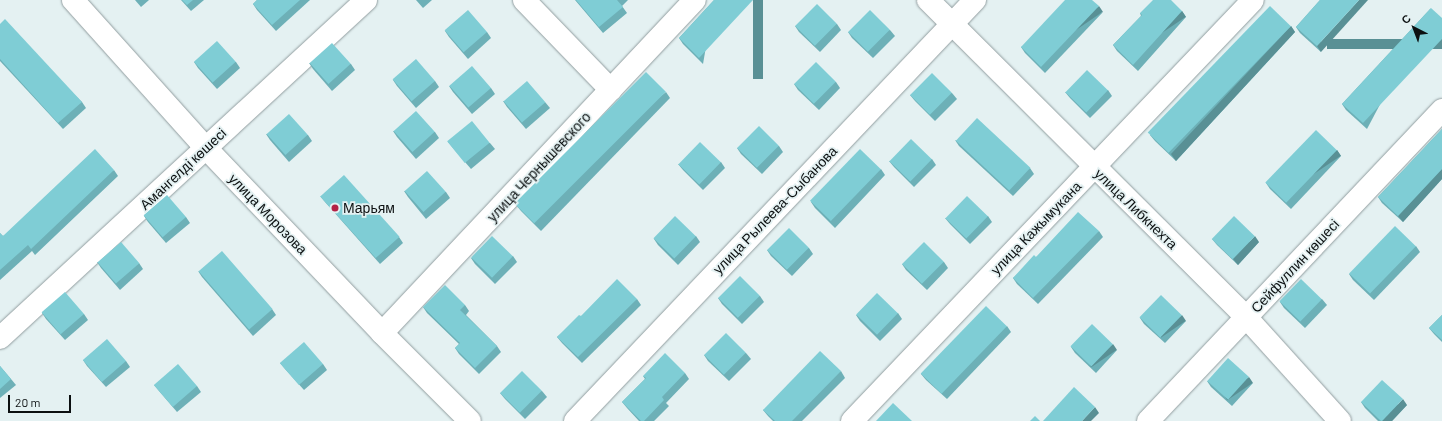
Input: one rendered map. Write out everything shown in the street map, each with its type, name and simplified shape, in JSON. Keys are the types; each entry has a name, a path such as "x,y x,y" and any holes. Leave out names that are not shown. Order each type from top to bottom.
{"street":[{"name":"улица Морозова","path":"73,0 206,148 382,333 470,421"},
{"name":"Амангелді көшесі","path":"0,338 366,0"},
{"path":"524,0 612,90"},
{"name":"улица Чернышевского","path":"382,333 695,0"},
{"name":"улица Либкнехта","path":"928,0 1093,167 1246,317 1340,421"},
{"name":"улица Рылеева-Сыбанова","path":"575,421 975,0"},
{"name":"улица Кажымукана","path":"852,421 1253,0"},
{"name":"Сейфуллин көшесі","path":"1148,421 1442,110"}],"building":[{"path":"182,0 193,0 187,5"},
{"path":"257,0 300,0 272,25 253,4"},
{"path":"576,0 617,0 623,7 599,27"},
{"path":"714,0 753,0 699,58 679,38"},
{"path":"1065,0 1092,0 1099,6 1041,67 1021,47"},
{"path":"1153,0 1171,0 1182,11 1133,65 1113,45 1142,15 1140,13"},
{"path":"1320,0 1359,0 1317,46 1296,27"},
{"path":"817,4 837,24 815,46 795,26"},
{"path":"1270,6 1291,26 1169,153 1148,133"},
{"path":"1431,8 1442,18 1442,39 1363,123 1342,104"},
{"path":"468,10 487,32 464,52 445,30"},
{"path":"870,10 890,30 868,52 848,32"},
{"path":"5,19 82,102 58,123 0,59 0,24"},
{"path":"217,41 236,62 213,83 194,62"},
{"path":"332,43 351,64 328,84 310,63"},
{"path":"416,59 435,81 412,101 393,79"},
{"path":"816,62 836,82 814,104 794,84"},
{"path":"472,66 491,88 468,108 449,86"},
{"path":"1087,70 1108,90 1086,112 1065,92"},
{"path":"646,72 666,92 534,223 514,204"},
{"path":"932,73 952,93 930,115 910,95"},
{"path":"527,81 545,102 522,122 504,101"},
{"path":"416,111 435,132 412,152 394,131"},
{"path":"289,114 308,135 285,155 267,134"},
{"path":"977,118 1030,168 1009,190 956,141"},
{"path":"472,121 490,143 465,163 447,141"},
{"path":"759,126 779,146 757,168 737,148"},
{"path":"1442,129 1442,169 1398,216 1378,197"},
{"path":"1316,130 1337,150 1286,203 1265,183"},
{"path":"911,139 932,159 910,181 889,161"},
{"path":"700,142 721,162 699,184 678,164"},
{"path":"95,149 114,170 31,249 28,245 0,270 0,233 3,236"},
{"path":"860,149 881,169 831,221 810,201"},
{"path":"427,171 446,192 423,212 405,191"},
{"path":"344,175 400,237 376,258 320,196"},
{"path":"167,195 186,217 163,237 144,215"},
{"path":"967,196 988,216 966,238 945,218"},
{"path":"1078,212 1099,231 1033,298 1013,278 1034,255 1036,257"},
{"path":"675,216 696,236 674,258 653,238"},
{"path":"1234,216 1255,236 1233,259 1212,239"},
{"path":"1395,226 1416,246 1370,294 1349,273"},
{"path":"789,228 809,248 787,270 767,250"},
{"path":"492,236 513,256 492,278 471,258"},
{"path":"121,242 139,263 116,283 98,262"},
{"path":"924,242 944,262 922,284 902,264"},
{"path":"222,251 273,309 249,329 199,271"},
{"path":"740,276 760,296 738,318 718,298"},
{"path":"617,279 637,299 578,357 557,337 579,315 581,316"},
{"path":"1301,279 1322,299 1300,321 1279,301"},
{"path":"445,285 465,305 460,310 497,346 475,368 455,348 460,343 423,307"},
{"path":"65,292 84,314 61,334 42,312"},
{"path":"877,293 898,313 877,335 856,315"},
{"path":"1161,295 1182,315 1160,337 1139,317"},
{"path":"986,306 1007,326 942,394 921,374"},
{"path":"1442,315 1442,340 1429,328"},
{"path":"1092,324 1113,344 1091,366 1070,346"},
{"path":"726,333 746,353 724,375 704,355"},
{"path":"107,339 126,361 102,382 83,360"},
{"path":"304,342 323,364 299,385 280,363"},
{"path":"820,351 841,371 792,421 775,421 763,410"},
{"path":"665,353 685,373 662,397 664,400 644,421 641,421 622,402 646,378 643,376"},
{"path":"1228,358 1249,377 1228,400 1207,381"},
{"path":"178,364 197,386 173,407 154,385"},
{"path":"0,366 11,379 0,389"},
{"path":"522,371 542,391 520,413 500,393"},
{"path":"1382,380 1403,399 1381,421 1361,402"},
{"path":"1074,387 1095,407 1082,421 1043,421"},
{"path":"893,403 912,421 876,421"},
{"path":"1035,416 1040,421 1030,421"}],"place":[{"name":"Марьям","path":"335,208"}]}
